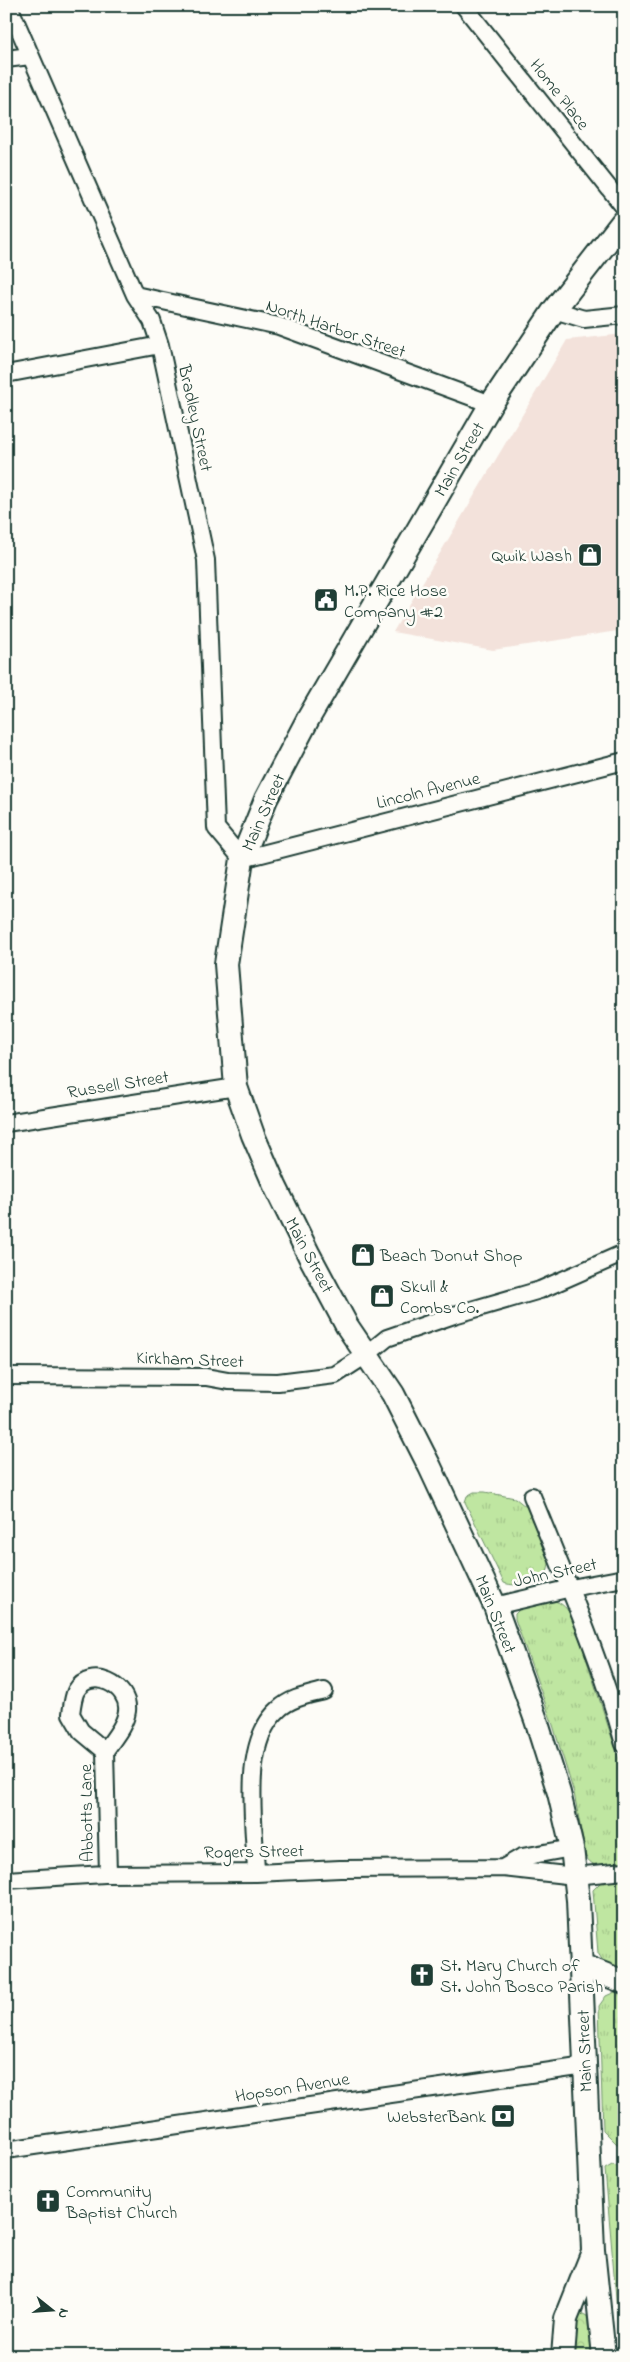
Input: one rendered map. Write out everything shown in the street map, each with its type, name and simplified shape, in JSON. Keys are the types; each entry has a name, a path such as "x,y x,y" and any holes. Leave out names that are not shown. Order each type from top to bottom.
{"main road":[{"name":"Main Street","path":"604,2356 593,2250 575,1876 572,1848 559,1793 539,1728 496,1606 393,1394 366,1355 309,1255 275,1186 253,1135 236,1086 226,964 242,859 266,799 308,719 491,404 554,310 624,220"},
{"path":"580,1965 624,1982"},
{"path":"563,2356 566,2319 593,2250"}],"street":[{"name":"Bradley Street","path":"10,6 135,295 152,321 160,345 206,560 216,828 242,859"},
{"name":"Home Place","path":"464,6 624,207"},
{"path":"6,59 30,56"},
{"name":"North Harbor Street","path":"135,295 279,326 491,404"},
{"path":"554,310 584,319 624,315"},
{"path":"6,374 160,345"},
{"name":"Lincoln Avenue","path":"242,859 624,761"},
{"name":"Russell Street","path":"6,1122 236,1086"},
{"name":"Kirkham Street","path":"6,1376 206,1377 228,1381 278,1382 334,1375 366,1355 387,1338 454,1315 540,1290 624,1253"},
{"path":"532,1496 571,1588 614,1706 624,1744"},
{"name":"John Street","path":"496,1606 571,1588 624,1578"},
{"path":"256,1872 253,1766 257,1742 267,1723 278,1709 293,1700 324,1691"},
{"name":"Abbotts Lane","path":"105,1752 108,1874"},
{"name":"Rogers Street","path":"502,1868 522,1857 572,1848"},
{"name":"Rogers Street","path":"6,1880 108,1874 340,1869 502,1868 575,1876 624,1871"},
{"name":"Hopson Avenue","path":"6,2150 585,2066"}],"shaded area":[{"path":"624,334 624,630 493,650 393,632 567,340"}],"green space":[{"path":"474,1492 485,1492 515,1498 530,1510 550,1559 547,1573 526,1583 515,1585 504,1583 465,1502 467,1496"},
{"path":"555,1601 565,1607 574,1621 624,1775 624,1864 598,1866 586,1857 574,1793 553,1725 515,1619 515,1614 523,1606"},
{"path":"624,1878 624,1970 603,1961 598,1953 593,1890 603,1880"},
{"path":"615,1992 624,1994 624,2144 617,2144 603,2130 599,2006 606,1996"},
{"path":"612,2165 624,2167 624,2356 621,2356 605,2169"},
{"path":"581,2313 587,2316 592,2356 574,2356 576,2318"}],"place":[{"name":"Qwik Wash","path":"590,555"},
{"name":"M.P. Rice Hose Company #2","path":"326,600"},
{"name":"Beach Donut Shop","path":"363,1255"},
{"name":"Skull & Combs Co.","path":"382,1296"},
{"name":"St. Mary Church of St. John Bosco Parish","path":"422,1975"},
{"name":"WebsterBank","path":"503,2116"},
{"name":"Community Baptist Church","path":"48,2201"}]}
